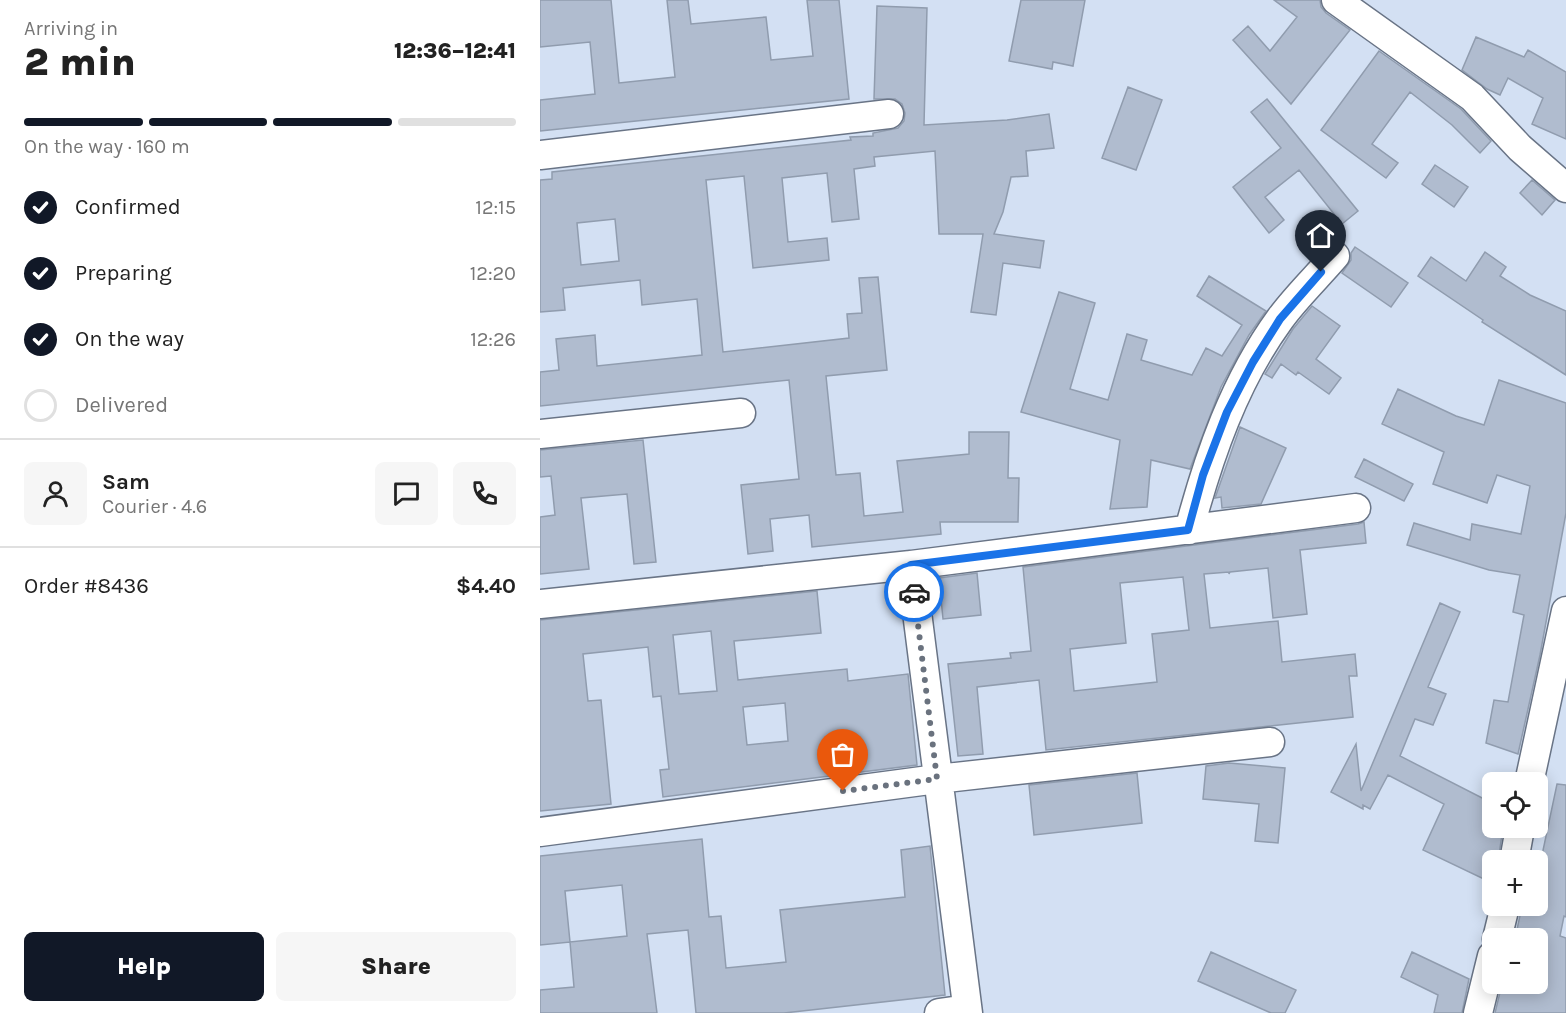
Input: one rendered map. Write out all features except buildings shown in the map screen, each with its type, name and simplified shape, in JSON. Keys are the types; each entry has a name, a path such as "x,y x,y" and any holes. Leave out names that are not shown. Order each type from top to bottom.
{"street":[{"path":"1336,0 1472,97 1520,148 1566,188"},
{"path":"540,155 889,114"},
{"path":"1188,530 1203,475 1227,412 1253,362 1280,319 1335,256"},
{"path":"540,434 741,413"},
{"path":"540,604 911,565 1356,508"},
{"path":"911,565 968,1011 939,1013"},
{"path":"1531,772 1566,611"},
{"path":"540,832 937,779 1270,742"},
{"path":"1478,1013 1483,994"}],"way so far":[{"path":"843,791 937,779 914,592"}],"route":[{"path":"914,592 911,565 1188,530 1203,475 1227,412 1253,362 1280,319 1321,272"}]}
